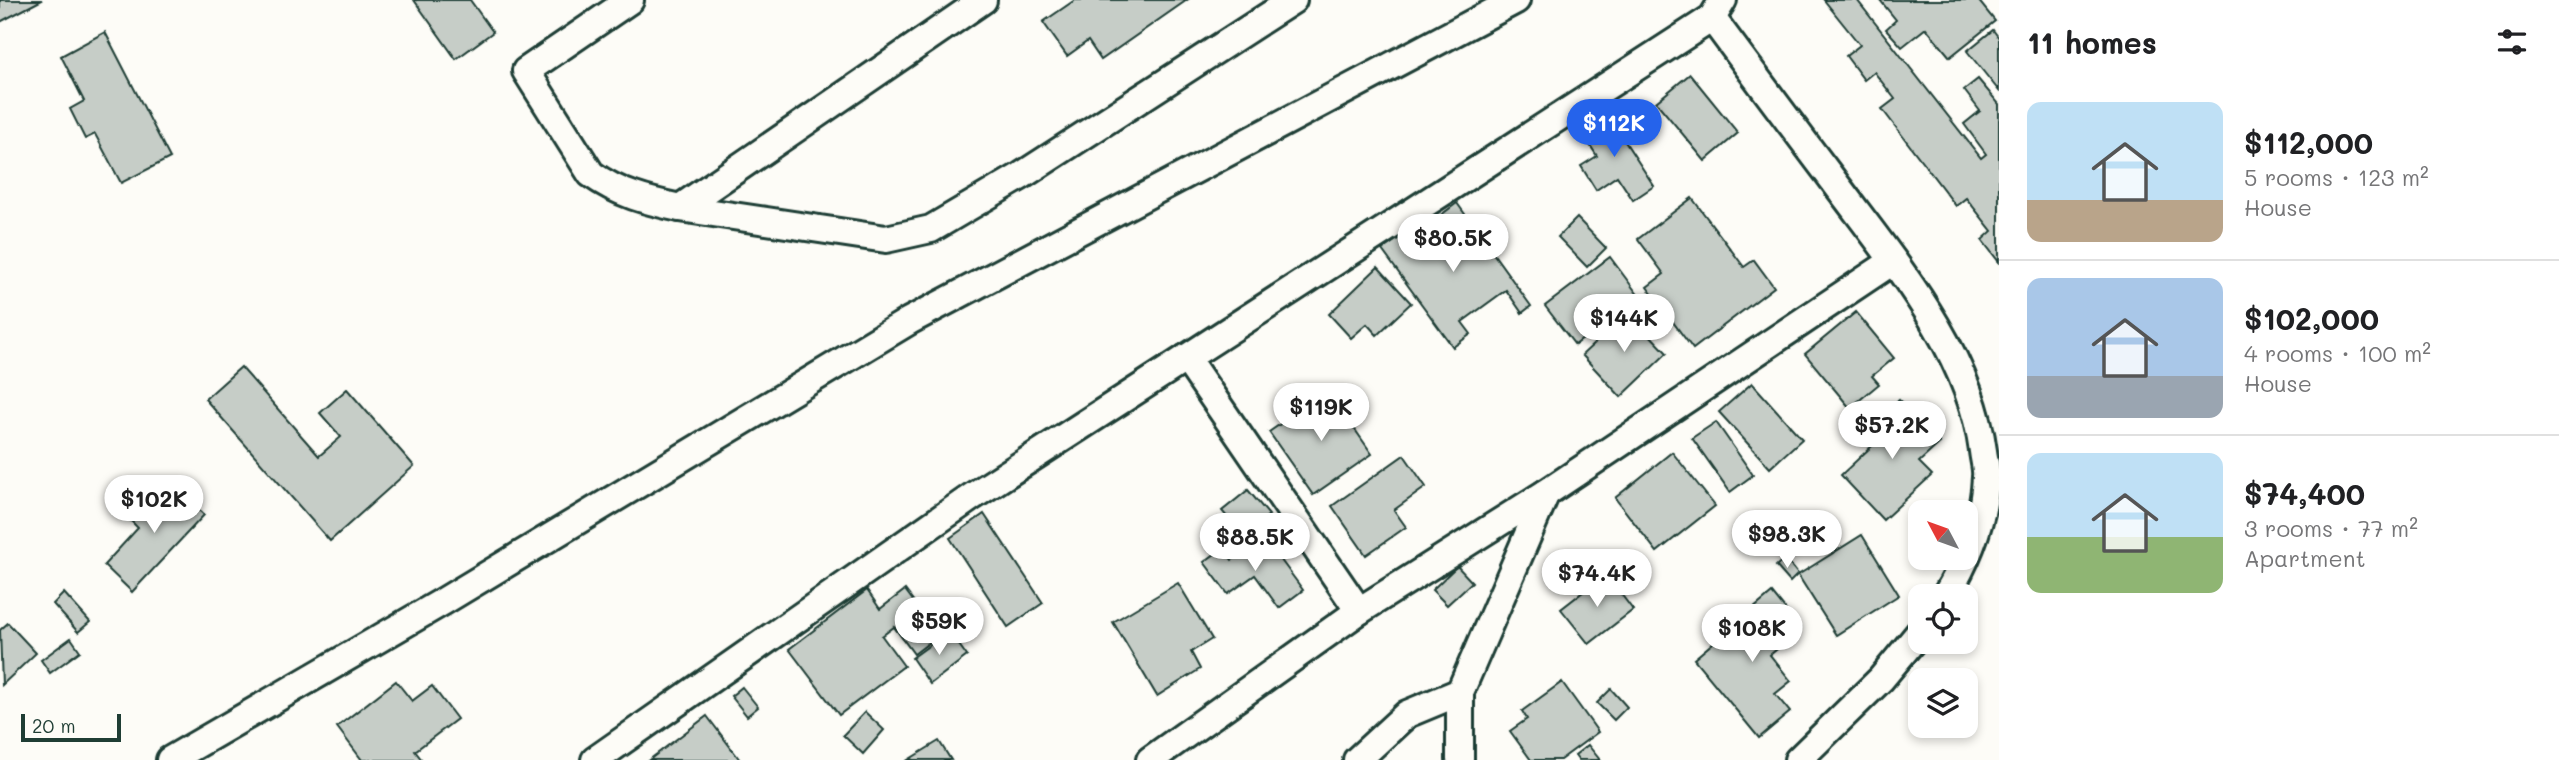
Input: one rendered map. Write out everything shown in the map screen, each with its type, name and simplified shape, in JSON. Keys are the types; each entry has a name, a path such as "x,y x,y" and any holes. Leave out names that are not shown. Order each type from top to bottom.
{"street":[{"path":"630,0 526,71 591,174 606,185 637,199 886,239 931,229 1021,176 1293,0"},
{"path":"680,208 983,0"},
{"path":"170,760 444,601 909,321 1516,0"},
{"path":"595,760 973,496 1718,9 1893,261 1965,378 1980,422 1987,476 1978,525"},
{"path":"1150,760 1359,611 1546,493 1893,261"},
{"path":"1186,358 1359,611"},
{"path":"1460,760 1460,692 1546,493"},
{"path":"1978,552 1999,528"},
{"path":"1953,584 1962,570"},
{"path":"1798,760 1881,678 1908,646"},
{"path":"1357,760 1407,715 1460,692"}],"building":[{"path":"0,0 42,0 0,22"},
{"path":"414,0 470,0 493,32 456,59"},
{"path":"1075,0 1187,0 1101,60 1088,41 1067,56 1043,22"},
{"path":"1824,0 1857,0 1981,158 1986,154 1964,124 1980,111 1964,90 1978,79 1999,104 1999,262 1982,240 1992,231 1966,198 1956,206 1882,109 1895,99 1874,72 1864,80 1846,56 1860,45"},
{"path":"1880,0 1978,0 1995,21 1950,57 1926,28 1902,47 1886,29 1896,20"},
{"path":"1993,30 1999,38 1999,91 1967,51"},
{"path":"105,32 170,158 121,183 95,134 85,139 70,109 84,101 61,56"},
{"path":"1690,74 1738,133 1705,161 1656,102"},
{"path":"1607,114 1654,186 1633,200 1617,176 1596,190 1581,166 1597,156 1581,131"},
{"path":"1692,198 1744,267 1754,260 1774,287 1693,349 1647,287 1664,274 1638,239"},
{"path":"1457,203 1531,306 1522,313 1506,290 1462,322 1471,334 1453,347 1382,250 1409,231 1425,254 1446,238 1433,221"},
{"path":"1577,218 1606,248 1587,267 1558,237"},
{"path":"1610,257 1639,296 1575,345 1545,306"},
{"path":"1378,267 1411,303 1377,335 1367,324 1351,338 1329,314"},
{"path":"1628,312 1667,353 1621,397 1582,355"},
{"path":"1856,312 1894,358 1872,376 1879,384 1850,408 1805,354"},
{"path":"241,367 319,456 341,437 320,413 347,389 414,466 330,541 205,399"},
{"path":"1752,383 1802,439 1770,468 1719,412"},
{"path":"1328,391 1372,454 1313,495 1269,432"},
{"path":"1899,400 1940,443 1919,462 1932,475 1883,520 1841,475 1872,446 1861,435"},
{"path":"1716,422 1753,475 1730,492 1692,438"},
{"path":"1672,452 1715,506 1657,552 1615,498"},
{"path":"1404,455 1426,487 1394,510 1406,527 1366,555 1332,506"},
{"path":"167,480 204,515 132,592 104,565 138,528 130,520"},
{"path":"1248,490 1269,515 1243,536 1222,511"},
{"path":"984,514 1043,603 1008,627 950,538"},
{"path":"1862,535 1899,595 1836,635 1798,575"},
{"path":"1255,544 1263,554 1272,548 1303,590 1279,608 1255,575 1228,594 1204,562 1223,548 1232,560"},
{"path":"1785,558 1798,574 1790,582 1776,566"},
{"path":"1457,566 1472,582 1447,605 1432,590"},
{"path":"1606,574 1633,610 1589,644 1561,609"},
{"path":"1178,583 1212,639 1191,652 1200,669 1157,696 1113,622"},
{"path":"867,590 880,609 905,590 939,635 914,654 894,627 882,636 904,666 839,715 789,649"},
{"path":"64,593 90,622 78,632 53,604"},
{"path":"1772,593 1801,629 1770,655 1791,681 1775,694 1790,712 1759,738 1694,659"},
{"path":"8,623 36,653 2,685 0,630"},
{"path":"949,631 967,656 930,684 912,658"},
{"path":"71,638 80,651 50,673 41,660"},
{"path":"396,681 412,701 432,686 457,719 415,751 422,760 362,760 337,727"},
{"path":"1562,682 1598,732 1560,760 1531,760 1510,731 1527,719 1522,711"},
{"path":"742,687 758,707 747,716 731,696"},
{"path":"1611,689 1627,707 1614,720 1597,703"},
{"path":"865,712 884,730 863,754 843,735"},
{"path":"707,716 740,760 649,760"},
{"path":"939,741 951,760 908,760"},
{"path":"1588,745 1600,760 1579,760 1575,755"}]}
